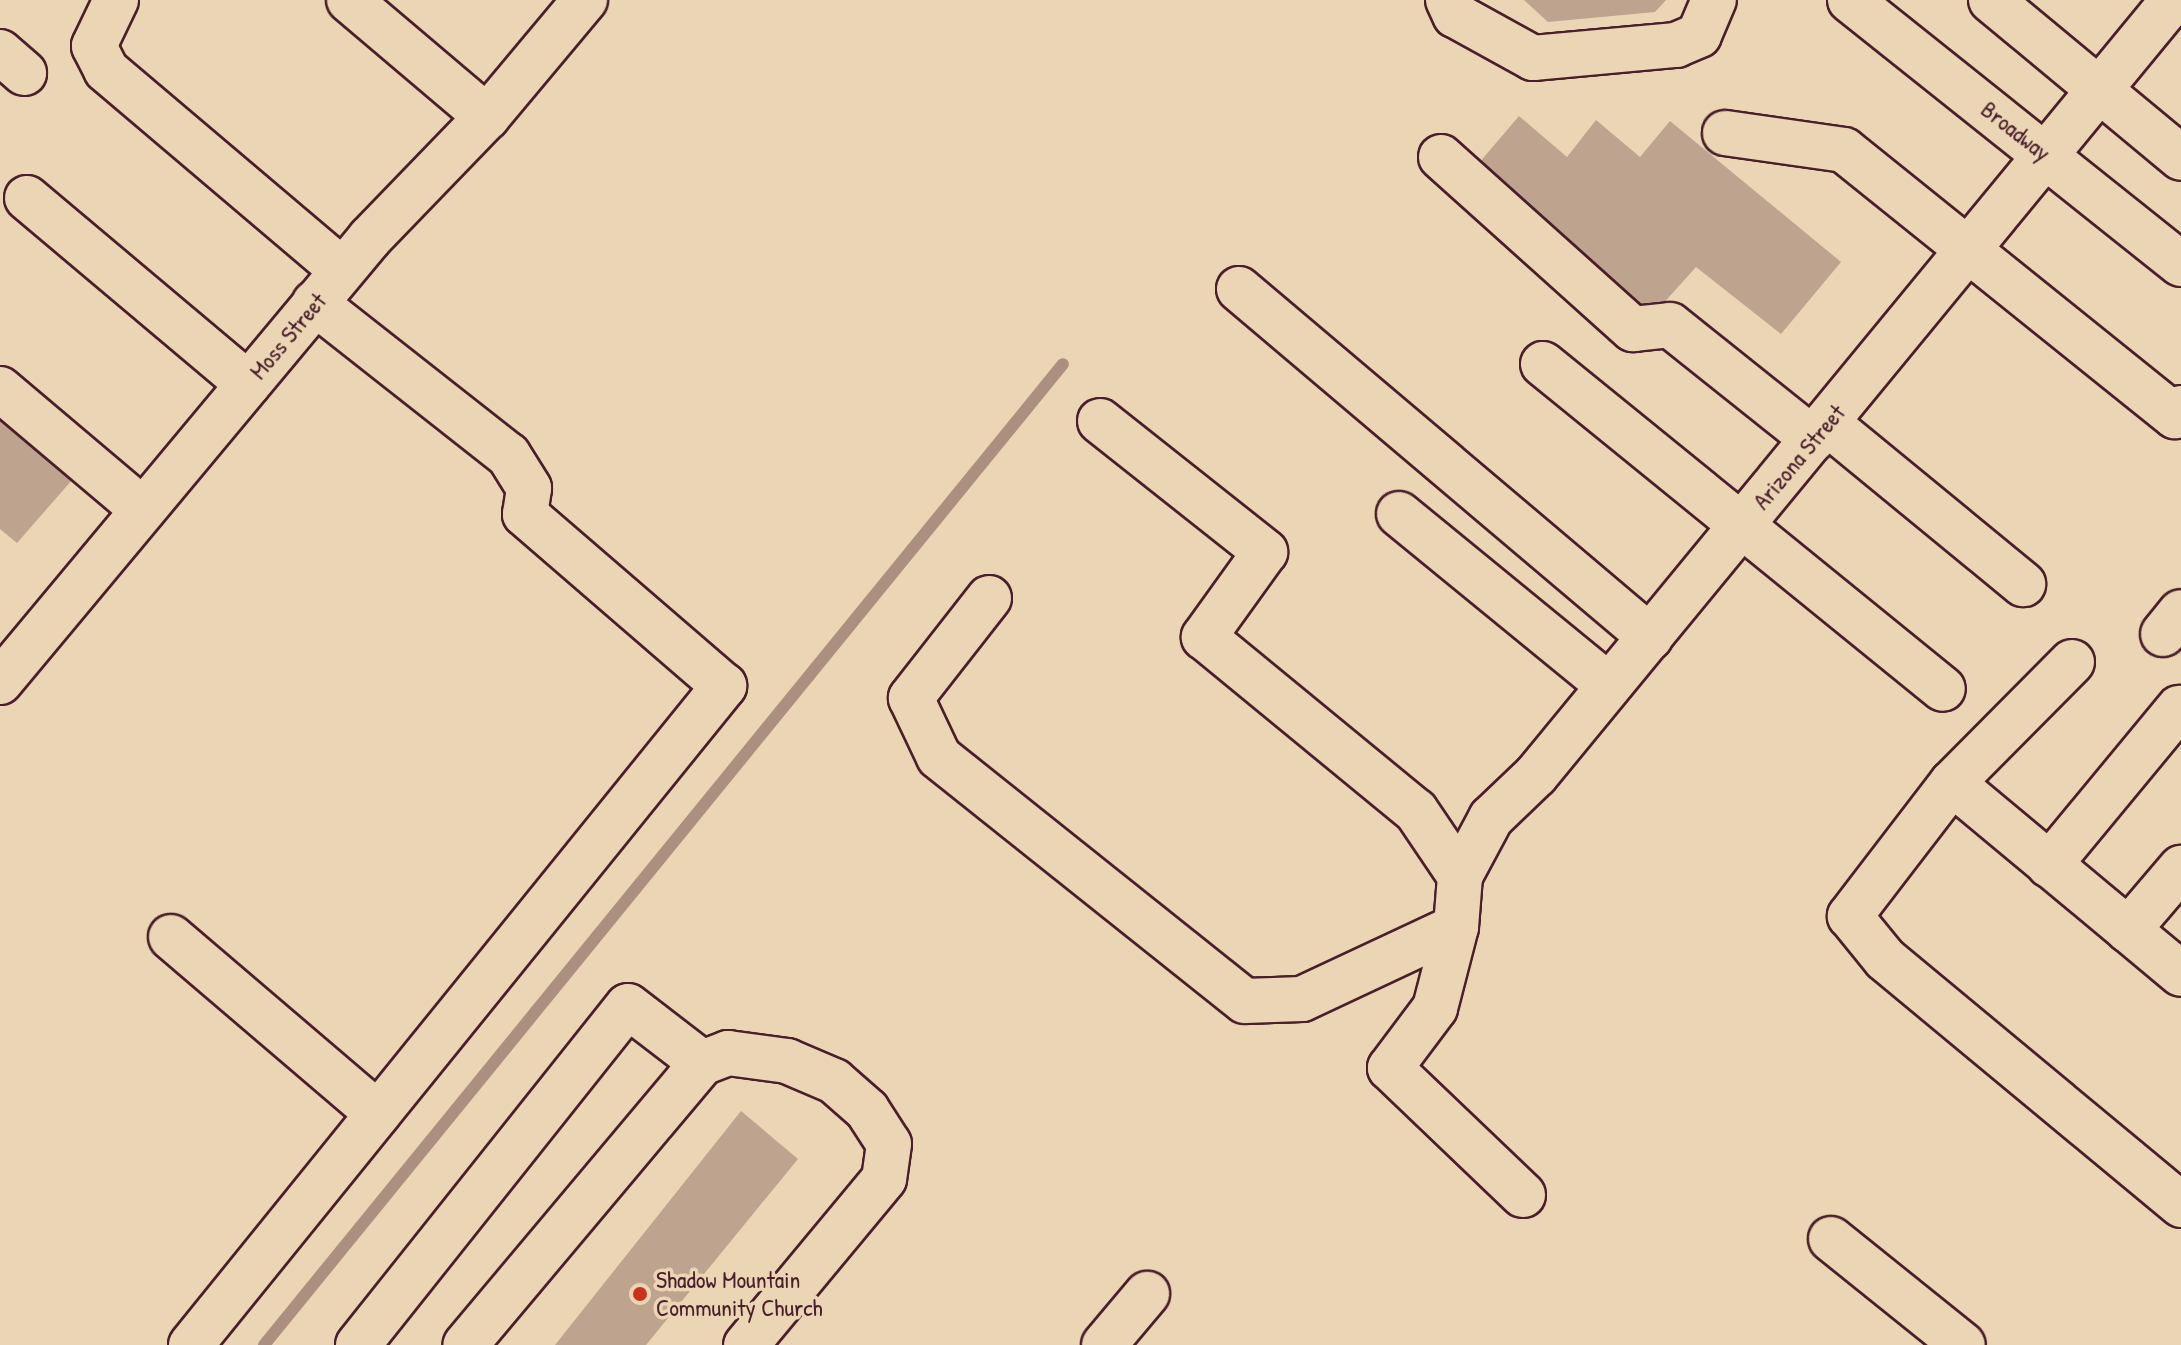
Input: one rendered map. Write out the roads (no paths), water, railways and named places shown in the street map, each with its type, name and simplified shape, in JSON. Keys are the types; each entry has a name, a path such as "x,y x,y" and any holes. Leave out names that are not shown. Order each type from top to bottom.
{"street":[{"path":"116,0 94,46 106,70 342,270"},
{"path":"349,0 487,117"},
{"name":"Moss Street","path":"0,682 342,270 487,117 585,0"},
{"path":"1448,0 1455,15 1533,58 1676,45 1699,35 1714,0"},
{"name":"Broadway","path":"1850,0 2181,264"},
{"path":"1991,0 2181,158"},
{"name":"Arizona Street","path":"1523,1195 1390,1068 1435,1008 1456,927 1460,876 1491,818 1650,637 2173,0"},
{"path":"1725,133 1844,150 1972,248 2175,416 2181,408"},
{"path":"1441,157 1633,329 1670,325 1820,431 2023,584"},
{"path":"27,198 248,384"},
{"path":"1239,289 1650,637"},
{"path":"191,1345 724,686 525,514 529,488 508,455 315,303"},
{"path":"1543,364 1943,689"},
{"path":"0,389 143,510"},
{"path":"1100,421 1265,552 1204,637 1416,811 1460,876"},
{"path":"1399,514 1609,686"},
{"path":"989,598 911,698 939,757 1245,1001 1302,999 1456,927"},
{"path":"2072,662 1952,783 1850,916 1885,959 2177,1194"},
{"path":"2049,865 2179,708"},
{"path":"1952,783 2181,974"},
{"path":"2128,930 2181,868"},
{"path":"171,937 378,1114"},
{"path":"358,1345 628,1006 702,1063"},
{"path":"465,1345 702,1063 728,1053 787,1061 834,1081 867,1110 889,1144 884,1179 746,1345"},
{"path":"1831,1239 1963,1345"},
{"path":"1104,1345 1147,1294"}],"waterway":[{"path":"264,1345 1063,364"}],"place":[{"name":"Shadow Mountain Community Church","path":"640,1294"}]}
